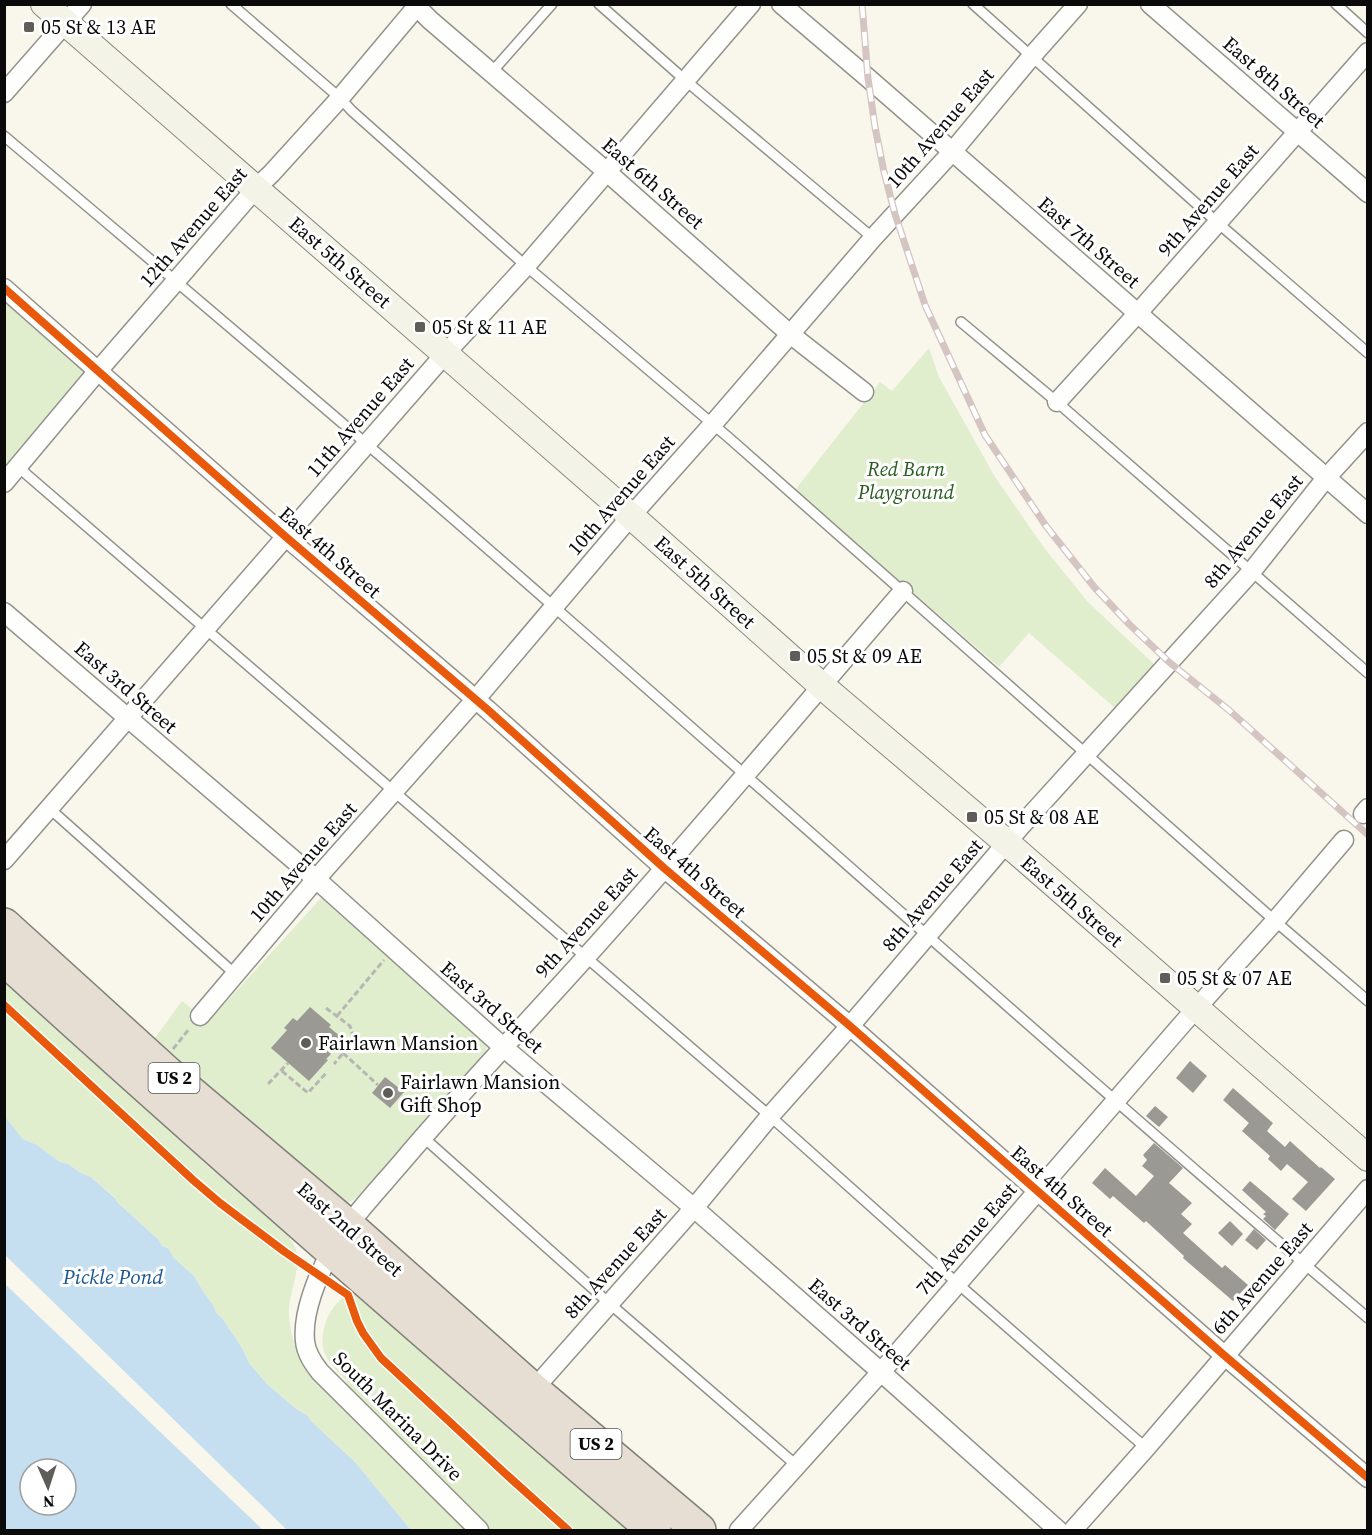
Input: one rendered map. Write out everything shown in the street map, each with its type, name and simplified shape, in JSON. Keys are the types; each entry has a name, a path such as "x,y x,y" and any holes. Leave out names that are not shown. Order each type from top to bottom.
{"highway":[{"name":"East 2nd Street","path":"4,925 167,1073 339,1239 654,1530"},
{"name":"East 2nd Street","path":"4,958 131,1074 532,1390 699,1530"}],"street":[{"name":"East 5th Street","path":"45,4 74,14 256,188 822,686 1007,843 1368,1158"},
{"name":"11th Avenue East","path":"4,860 445,354 526,266 751,4"},
{"name":"East 7th Street","path":"781,4 1368,514"},
{"name":"10th Avenue East","path":"200,1016 316,879 475,700 631,516 873,238 952,152 1078,4"},
{"name":"East 8th Street","path":"1150,4 1368,194"},
{"name":"12th Avenue East","path":"4,483 176,280 256,188 340,98 417,5"},
{"name":"East 6th Street","path":"417,5 430,20 790,333 864,392"},
{"path":"4,93 74,14"},
{"name":"9th Avenue East","path":"1057,402 1368,52"},
{"name":"East 4th Street","path":"4,288 664,868 850,1026 1225,1356 1368,1478"},
{"name":"8th Avenue East","path":"532,1390 694,1208 770,1116 1086,753 1252,571 1326,478 1368,432"},
{"name":"9th Avenue East","path":"339,1239 423,1137 586,957 903,591"},
{"name":"East 3rd Street","path":"4,612 316,879 503,1047 694,1208 1058,1530"},
{"name":"7th Avenue East","path":"739,1530 881,1372 1344,840"},
{"name":"6th Avenue East","path":"1072,1530 1146,1448 1368,1189"},
{"name":"South Marina Drive","path":"339,1239 315,1285 309,1307 305,1342 309,1354 320,1372 479,1530"}],"lane":[{"path":"231,4 340,98 526,266 712,424 1275,921 1368,1000"},
{"path":"491,73 552,4"},
{"path":"599,4 684,80 873,238"},
{"path":"973,4 1218,223 1368,353"},
{"path":"1336,4 1368,33"},
{"path":"4,136 176,280 555,607 1115,1101 1368,1318"},
{"path":"961,322 1057,402 1368,673"},
{"path":"18,467 770,1116 1146,1448"},
{"path":"50,808 235,974"},
{"path":"423,1137 609,1303 796,1465"}],"path":[{"path":"337,1016 393,949"},
{"path":"326,1008 350,1026 354,1041 334,1064"},
{"path":"170,1052 200,1016"},
{"path":"343,1053 378,1085"},
{"path":"268,1084 288,1063"},
{"path":"282,1071 308,1093 327,1072"}],"green space":[{"path":"5,300 84,371 82,378 5,469"},
{"name":"Red Barn Playground","path":"929,348 939,377 995,477 1045,549 1088,602 1156,666 1116,709 1029,633 999,667 795,490 880,382 892,391"},
{"path":"322,897 483,1038 487,1046 485,1055 358,1196 352,1201 343,1203 152,1042 182,1001 208,1022"},
{"path":"4,973 286,1233 297,1254 297,1269 289,1306 293,1339 302,1360 331,1396 347,1382 324,1352 325,1324 331,1310 342,1298 362,1292 643,1530 411,1530 355,1462 308,1416 267,1384 249,1363 242,1348 222,1318 216,1313 194,1276 174,1258 168,1248 162,1246 159,1240 118,1203 115,1197 91,1177 60,1162 37,1145 23,1139 4,1117"}],"water":[{"name":"Pickle Pond","path":"5,1117 23,1139 37,1145 60,1162 91,1177 159,1240 162,1246 168,1248 174,1258 194,1276 216,1313 222,1318 242,1348 249,1363 267,1384 308,1416 355,1462 411,1530 287,1530 5,1255"},
{"path":"4,1284 5,1284 263,1530 5,1530"}],"building":[{"name":"Fairlawn Mansion","path":"310,1007 341,1037 328,1051 331,1054 326,1059 328,1060 309,1081 271,1048 287,1030 284,1028 293,1018 297,1021"},
{"path":"1190,1061 1207,1076 1193,1093 1176,1078"},
{"name":"Fairlawn Mansion Gift Shop","path":"385,1077 404,1092 390,1108 372,1093"},
{"path":"1233,1088 1273,1123 1267,1131 1285,1147 1290,1141 1335,1179 1306,1211 1292,1199 1308,1182 1287,1164 1281,1171 1268,1159 1270,1156 1242,1131 1249,1123 1223,1100"},
{"path":"1155,1106 1168,1117 1159,1127 1146,1116"},
{"path":"1154,1143 1183,1168 1169,1183 1192,1203 1181,1214 1192,1224 1183,1233 1222,1268 1225,1265 1248,1285 1233,1301 1183,1258 1184,1256 1146,1221 1144,1223 1113,1196 1110,1199 1092,1183 1105,1168 1136,1196 1154,1176 1142,1166 1147,1160 1143,1155"},
{"path":"1250,1181 1289,1214 1275,1230 1263,1219 1266,1216 1263,1214 1266,1212 1242,1190"},
{"path":"1230,1221 1243,1234 1232,1246 1218,1233"},
{"path":"1254,1229 1266,1240 1257,1250 1245,1240"}],"railway":[{"path":"862,4 868,78 875,127 895,214 925,305 985,435 1046,526 1095,588 1129,624 1169,662 1230,711 1368,835"}],"cycle path":[{"path":"4,288 286,537 488,710 664,868 850,1026 1225,1356 1368,1478"},
{"path":"4,1005 220,1203 285,1252 348,1295 363,1333 381,1358 568,1530"}],"place":[{"name":"05 St & 13 AE","path":"29,27"},
{"name":"05 St & 11 AE","path":"420,327"},
{"name":"05 St & 09 AE","path":"795,656"},
{"name":"05 St & 08 AE","path":"972,817"},
{"name":"05 St & 07 AE","path":"1165,978"},
{"name":"Fairlawn Mansion","path":"306,1043"},
{"name":"Fairlawn Mansion Gift Shop","path":"388,1093"}]}
